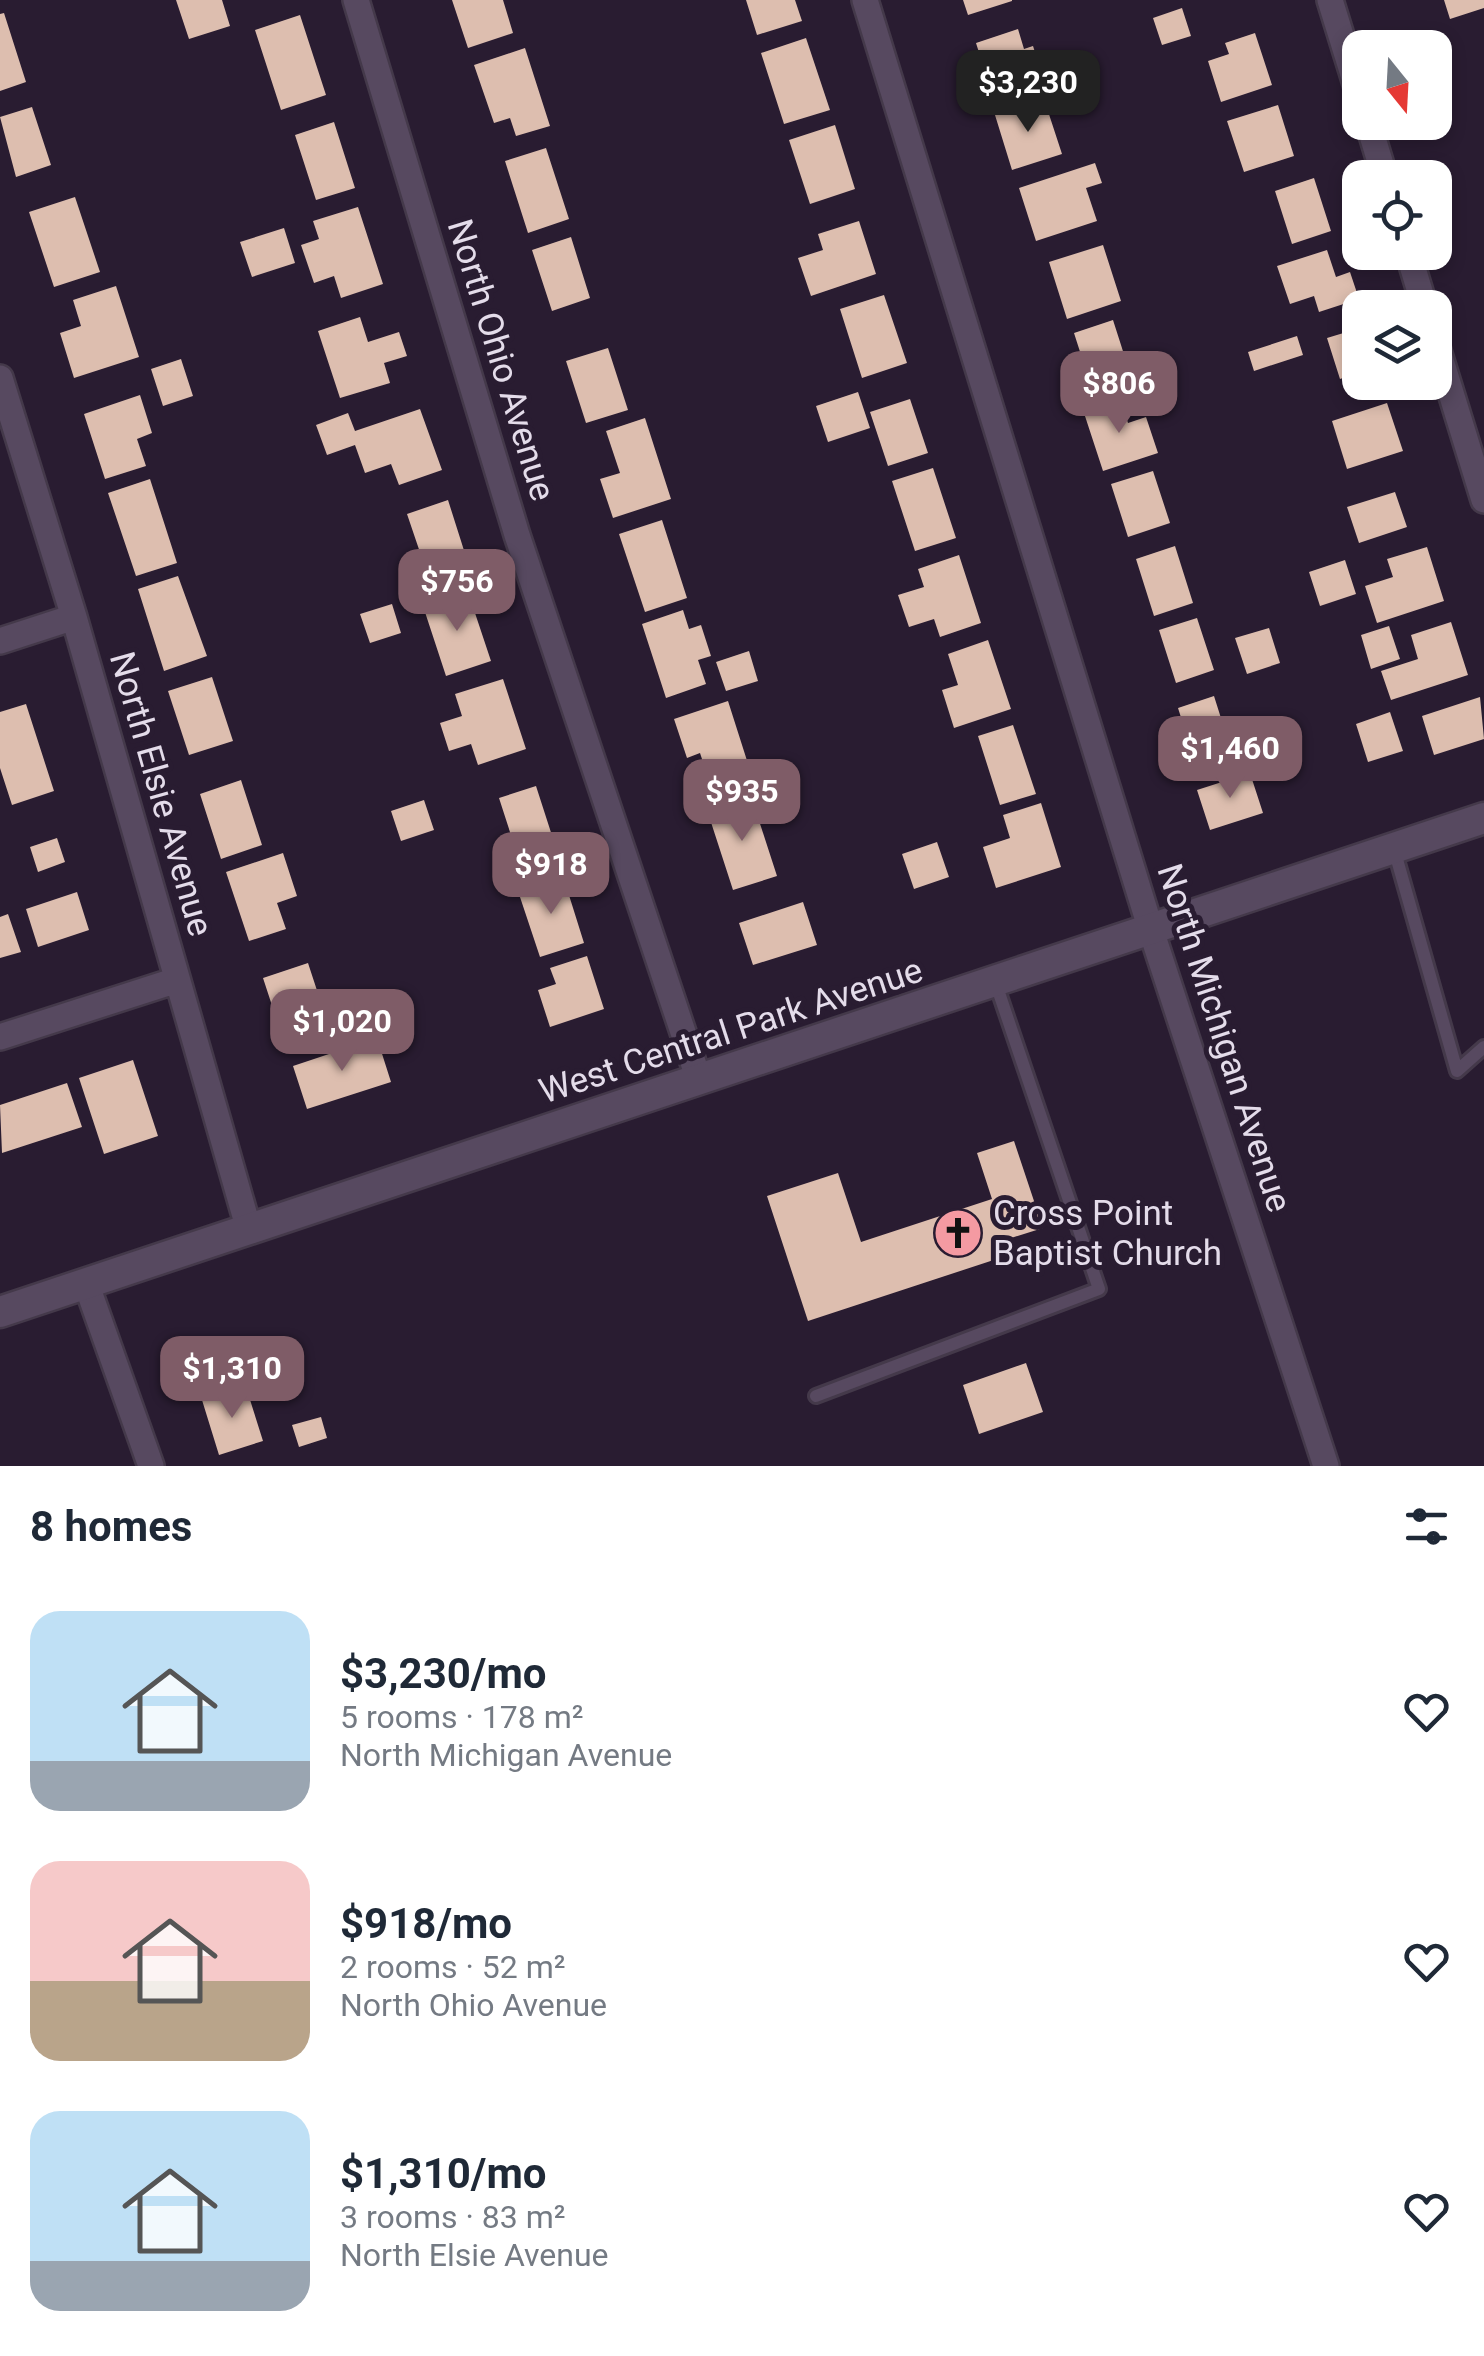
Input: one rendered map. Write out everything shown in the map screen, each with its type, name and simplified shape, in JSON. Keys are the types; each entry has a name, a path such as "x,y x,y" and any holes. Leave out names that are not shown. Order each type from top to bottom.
{"street":[{"name":"North Ohio Avenue","path":"356,0 518,535 699,1080"},
{"name":"North Michigan Avenue","path":"865,0 1150,926 1326,1466"},
{"path":"1330,0 1342,39"},
{"name":"North Elsie Avenue","path":"0,378 74,617 249,1230"},
{"path":"1452,396 1484,500"},
{"path":"0,642 74,617"},
{"name":"West Central Park Avenue","path":"0,1312 996,984 1150,926 1484,818"},
{"path":"0,1037 178,980"},
{"path":"86,1284 150,1466"}],"lane":[{"path":"1394,847 1457,1072 1484,1047"},
{"path":"816,1396 1100,1289 996,984"}],"building":[{"path":"176,0 222,0 230,26 189,39"},
{"path":"452,0 503,0 513,33 468,48"},
{"path":"746,0 795,0 802,21 757,35"},
{"path":"963,0 1012,0 1012,1 968,15"},
{"path":"1444,0 1484,0 1484,8 1450,19"},
{"path":"1182,8 1191,36 1162,45 1153,18"},
{"path":"4,13 26,82 0,91 0,14"},
{"path":"300,15 326,95 281,110 255,30"},
{"path":"1018,29 1024,49 1033,46 1044,80 993,97 976,43"},
{"path":"1255,33 1272,85 1221,102 1208,61 1229,54 1225,43"},
{"path":"806,38 830,110 784,124 761,53"},
{"path":"525,48 550,126 516,136 510,118 494,123 474,65"},
{"path":"1044,99 1062,154 1012,170 995,115"},
{"path":"1278,105 1294,156 1244,172 1227,121"},
{"path":"32,107 51,165 16,177 0,117"},
{"path":"334,122 355,188 316,200 295,135"},
{"path":"835,125 855,189 810,204 789,140"},
{"path":"546,148 569,219 528,233 505,161"},
{"path":"1095,163 1102,183 1086,188 1097,221 1036,241 1019,188"},
{"path":"1314,178 1331,231 1292,244 1275,191"},
{"path":"75,197 100,272 54,287 29,212"},
{"path":"358,207 383,284 341,298 334,276 314,283 301,245 319,239 313,221"},
{"path":"859,221 876,274 811,296 798,258 823,250 818,234"},
{"path":"284,228 295,263 252,277 240,242"},
{"path":"571,237 590,298 552,311 532,250"},
{"path":"1103,245 1121,301 1067,319 1049,262"},
{"path":"1327,250 1336,277 1350,272 1356,290 1342,290 1342,305 1319,312 1314,296 1290,304 1277,266"},
{"path":"116,286 139,357 74,378 60,333 81,326 73,300"},
{"path":"884,295 907,363 862,378 840,309"},
{"path":"360,317 368,342 399,332 407,356 384,363 390,383 340,398 318,331"},
{"path":"1113,320 1129,370 1090,383 1074,333"},
{"path":"1342,333 1340,379 1327,338"},
{"path":"1297,336 1303,355 1254,371 1248,352"},
{"path":"608,348 628,410 586,423 566,361"},
{"path":"181,359 193,396 163,406 151,369"},
{"path":"858,392 870,428 828,442 816,406"},
{"path":"140,395 152,433 137,439 146,466 105,479 84,414"},
{"path":"910,399 928,453 888,466 870,412"},
{"path":"1121,401 1128,423 1146,417 1158,453 1103,471 1084,413"},
{"path":"1387,403 1403,451 1347,469 1332,421"},
{"path":"420,409 442,470 399,485 391,464 365,473 355,445 327,455 316,425 348,413 355,431"},
{"path":"645,418 671,499 613,518 600,479 620,473 606,431"},
{"path":"933,468 956,538 915,551 892,481"},
{"path":"1153,471 1170,523 1128,537 1111,484"},
{"path":"150,479 177,563 136,576 108,493"},
{"path":"1395,492 1407,527 1359,543 1347,507"},
{"path":"448,500 468,563 428,576 407,514"},
{"path":"662,520 687,598 645,612 619,534"},
{"path":"1175,546 1193,603 1154,616 1136,559"},
{"path":"1427,547 1444,601 1377,623 1365,586 1393,577 1387,559"},
{"path":"959,555 981,623 940,637 934,619 909,627 898,595 924,587 918,569"},
{"path":"1345,560 1356,594 1320,606 1309,572"},
{"path":"178,576 207,656 164,671 138,589"},
{"path":"468,592 491,661 446,676 423,606"},
{"path":"392,604 401,633 370,643 360,614"},
{"path":"683,610 689,629 701,625 711,656 698,660 706,684 666,698 642,624"},
{"path":"1197,618 1214,670 1176,683 1159,630"},
{"path":"1451,622 1468,675 1391,700 1381,671 1418,659 1411,635"},
{"path":"1389,626 1400,659 1371,669 1361,635"},
{"path":"1269,628 1280,663 1247,674 1235,638"},
{"path":"988,640 1011,709 954,728 942,690 958,685 948,654"},
{"path":"749,651 758,681 726,691 716,662"},
{"path":"212,677 233,741 189,755 168,691"},
{"path":"503,679 526,749 478,765 471,744 449,751 440,723 462,716 455,694"},
{"path":"1214,696 1232,753 1196,765 1178,708"},
{"path":"1480,697 1484,739 1434,755 1422,716"},
{"path":"728,701 750,770 710,783 700,753 687,758 674,719"},
{"path":"26,704 54,791 12,805 0,768 0,712"},
{"path":"1390,712 1403,751 1368,762 1356,724"},
{"path":"1013,725 1036,794 1000,805 978,736"},
{"path":"1250,773 1263,813 1210,830 1197,790"},
{"path":"241,780 262,845 221,859 200,794"},
{"path":"536,786 556,848 519,860 499,798"},
{"path":"752,799 777,876 733,890 708,813"},
{"path":"424,800 434,830 401,841 391,811"},
{"path":"1041,803 1061,867 996,888 983,847 1010,838 1003,815"},
{"path":"57,838 65,862 38,872 30,847"},
{"path":"937,842 949,877 914,889 902,854"},
{"path":"283,853 297,896 277,903 286,929 249,941 226,872"},
{"path":"563,876 584,943 540,957 518,891"},
{"path":"77,892 89,930 38,947 26,909"},
{"path":"803,902 817,945 753,965 739,923"},
{"path":"8,914 21,952 0,958 0,917"},
{"path":"587,956 604,1009 550,1027 538,990 556,984 550,968"},
{"path":"308,963 328,1024 283,1039 263,978"},
{"path":"377,1038 391,1082 307,1109 293,1066"},
{"path":"133,1060 158,1136 104,1154 79,1078"},
{"path":"67,1083 82,1127 2,1153 0,1105"},
{"name":"Cross Point Baptist Church","path":"1014,1141 1043,1228 1011,1238 1015,1253 808,1321 767,1196 838,1173 861,1242 992,1199 977,1153"},
{"path":"1026,1363 1043,1412 979,1434 963,1385"},
{"path":"246,1387 263,1441 219,1455 202,1400"},
{"path":"321,1417 327,1438 299,1447 292,1425"}],"place":[{"name":"Cross Point Baptist Church","path":"958,1233"}]}
